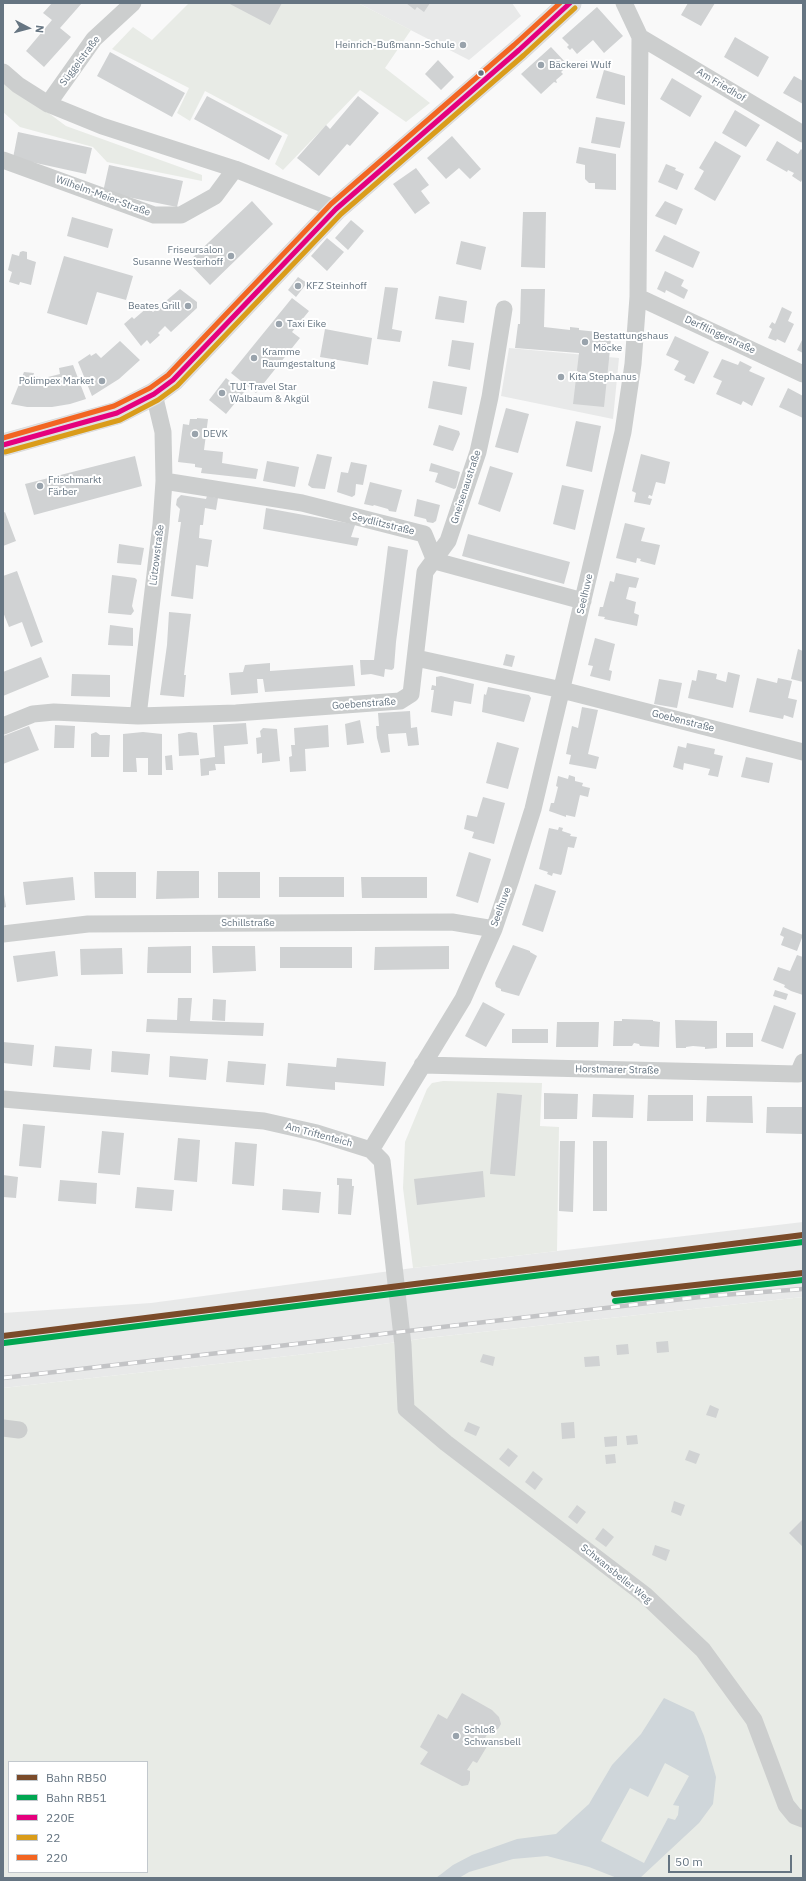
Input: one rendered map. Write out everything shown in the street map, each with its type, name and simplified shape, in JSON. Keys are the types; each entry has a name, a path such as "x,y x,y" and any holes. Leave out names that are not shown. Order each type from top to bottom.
{"main road":[{"path":"3,446 117,413 154,394 173,380 336,210 519,50 570,3"}],"street":[{"name":"Süggelstraße","path":"48,104 94,39 133,3"},
{"name":"Seelhuve","path":"371,1150 462,999 494,929 533,809 623,432 634,364 638,297 640,37 624,3"},
{"name":"Am Friedhof","path":"640,37 803,134"},
{"path":"3,72 18,85 48,104 102,126 235,169 336,210"},
{"name":"Wilhelm-Meier-Straße","path":"3,160 154,215 181,215 214,196 235,169"},
{"name":"Derfflingerstraße","path":"638,297 803,374"},
{"name":"Gneisenaustraße","path":"416,658 425,572 435,561 448,541 478,452 490,397 504,309"},
{"name":"Lützowstraße","path":"138,716 161,524 164,481 163,432 154,394"},
{"name":"Seydlitzstraße","path":"164,481 302,503 424,534 435,561"},
{"path":"435,561 583,601"},
{"name":"Goebenstraße","path":"3,726 33,714 54,712 138,716 236,713 400,701 411,694 416,658 562,690 803,752"},
{"name":"Schillstraße","path":"3,934 96,924 452,922 494,929"},
{"name":"Horstmarer Straße","path":"422,1065 798,1074 803,1062"},
{"name":"Am Triftenteich","path":"3,1098 264,1121 317,1133 371,1150"},
{"name":"Schwansbeller Weg","path":"371,1150 382,1161 403,1345 406,1409 446,1443 645,1595 703,1650 754,1720 786,1805 794,1816 803,1819"}],"shaded area":[{"path":"189,3 358,3 411,30 385,68 430,103 406,122 360,90 283,170 275,164 288,135 205,91 190,121 177,113 189,88 112,49 133,27 152,40"},
{"name":"Heinrich-Bußmann-Schule","path":"358,3 512,3 521,16 469,60"},
{"path":"3,79 66,126 202,175 202,181 107,162 93,147 20,127 3,112"},
{"name":"Kita Stephanus","path":"509,348 619,358 613,419 501,396"},
{"path":"443,1081 542,1083 540,1126 559,1127 557,1251 413,1268 403,1188 405,1142 427,1089 432,1083"},
{"path":"803,1222 803,1297 427,1338 324,1352 3,1388 3,1313 151,1303 413,1268"},
{"path":"803,1297 803,1878 3,1878 3,1388 324,1352 427,1338"},
{"path":"664,1698 694,1712 704,1736 716,1777 713,1804 699,1823 640,1878 617,1878 589,1867 547,1856 513,1859 469,1872 459,1878 436,1878 453,1865 472,1855 517,1839 556,1834 589,1804 612,1765 641,1734","holes":["665,1763 689,1776 673,1805 679,1806 678,1815 675,1820 668,1818 644,1863 601,1841 630,1788 648,1797"]}],"building":[{"path":"52,3 82,3 60,28 71,37 44,67 26,51 52,20 43,13"},
{"path":"228,3 282,3 270,25"},
{"path":"406,3 430,3 424,12 417,7 415,10"},
{"path":"688,3 715,3 701,26 681,15"},
{"path":"597,7 623,36 604,53 593,40 577,54 572,48 570,50 567,47 569,45 562,38"},
{"path":"735,37 769,57 758,77 724,57"},
{"path":"551,47 568,65 561,72 563,74 556,80 557,83 554,82 541,94 521,74"},
{"path":"110,52 185,93 172,117 97,76"},
{"path":"438,60 454,77 441,90 425,74"},
{"path":"604,70 625,76 625,105 596,98"},
{"path":"794,76 803,81 803,104 783,93"},
{"path":"672,78 702,96 690,117 660,99"},
{"path":"207,96 282,136 269,160 194,119"},
{"path":"358,96 379,113 350,146 347,144 319,176 297,158 326,125 330,129"},
{"path":"735,110 760,125 746,147 722,133"},
{"path":"596,117 625,122 620,148 591,143"},
{"path":"18,132 92,148 86,174 13,158"},
{"path":"452,136 481,169 470,179 459,168 446,179 427,158"},
{"path":"715,141 741,156 715,201 694,189 704,171 699,168"},
{"path":"777,141 798,154 801,149 803,151 803,178 801,182 792,176 794,173 788,170 787,172 766,160"},
{"path":"579,147 616,154 616,190 595,189 595,183 589,183 585,179 585,165 576,163"},
{"path":"666,164 676,168 675,170 684,174 677,190 658,182"},
{"path":"109,165 183,181 177,207 103,192"},
{"path":"416,168 429,185 421,191 430,203 415,214 393,184"},
{"path":"252,201 273,224 210,285 188,262"},
{"path":"665,201 683,209 676,225 655,216"},
{"path":"523,212 546,212 545,268 521,267"},
{"path":"72,217 113,229 108,248 67,236"},
{"path":"351,220 364,231 348,250 335,238"},
{"path":"664,235 700,252 693,268 655,251"},
{"path":"327,238 344,252 327,271 311,256"},
{"path":"461,241 486,247 481,270 456,264"},
{"path":"20,252 27,252 27,259 36,262 31,285 20,282 19,285 9,282 12,272 8,270 12,254 19,256"},
{"path":"64,256 133,276 126,300 97,292 87,325 47,313"},
{"path":"665,271 684,280 681,286 688,290 684,299 666,290 665,293 657,289"},
{"path":"298,277 307,283 296,297 288,290"},
{"path":"385,287 398,288 392,329 402,331 400,342 377,339"},
{"path":"180,289 197,302 197,308 171,332 165,326 158,333 160,335 150,344 147,340 141,346 124,324 132,317 134,319 148,307 153,312"},
{"path":"521,289 545,289 544,327 570,330 570,327 579,328 579,330 598,332 597,339 611,340 604,407 573,404 579,353 515,348 518,324 520,324"},
{"path":"439,296 467,301 464,323 435,319"},
{"path":"292,298 309,311 292,332 300,338 256,393 231,373"},
{"path":"782,307 792,312 788,321 794,324 785,343 777,339 776,341 768,338 772,329 769,327 772,322 775,324"},
{"path":"325,329 372,338 368,365 320,357"},
{"path":"675,336 709,352 694,384 684,380 686,376 674,370 679,361 666,355"},
{"path":"803,338 803,353 797,350"},
{"path":"452,340 474,343 470,370 448,366"},
{"path":"120,341 140,360 119,379 92,396 78,362 90,354 91,356 96,353 101,358"},
{"path":"722,359 738,365 740,361 752,367 749,371 765,378 752,406 743,401 741,405 716,394 722,381 713,377"},
{"path":"73,365 86,399 70,404 52,407 27,407 11,404 24,372 34,373 33,376 44,378 60,374 59,368"},
{"path":"226,378 244,392 226,414 209,400"},
{"path":"433,381 467,387 462,415 428,408"},
{"path":"788,388 803,396 803,418 779,407"},
{"path":"506,408 529,414 518,453 495,447"},
{"path":"190,419 208,419 204,450 223,452 222,463 258,469 256,479 201,473 202,468 195,467 195,464 178,462 183,424 189,425"},
{"path":"576,421 601,426 592,472 566,466"},
{"path":"439,425 459,431 460,434 453,451 433,445"},
{"path":"317,454 332,457 325,489 312,488 308,485"},
{"path":"641,454 670,462 665,484 656,482 652,496 649,495 648,498 652,499 650,505 634,502 636,493 632,491"},
{"path":"135,456 142,486 34,515 25,484"},
{"path":"267,461 299,467 295,487 263,481"},
{"path":"351,462 367,465 363,485 356,484 355,495 352,497 337,492 341,472 348,473"},
{"path":"431,463 460,472 456,488 454,489 435,482 438,473 429,471"},
{"path":"490,466 513,473 500,512 478,504"},
{"path":"370,482 402,490 396,512 374,505 364,504"},
{"path":"562,485 584,490 575,530 553,524"},
{"path":"181,495 206,499 207,496 218,498 216,510 205,508 203,525 200,525 199,538 212,540 208,567 196,565 193,599 171,596 181,522 178,522 180,509 176,505 177,499"},
{"path":"417,499 440,505 436,521 433,523 427,522 426,519 414,516"},
{"path":"266,508 353,524 355,525 351,537 359,538 357,546 263,529"},
{"path":"5,512 16,541 3,546 3,513"},
{"path":"625,523 645,528 641,541 660,545 655,565 640,561 641,559 637,558 636,563 616,558"},
{"path":"468,534 570,562 564,584 462,556"},
{"path":"119,544 144,548 141,565 117,563"},
{"path":"388,546 408,550 394,668 392,670 385,669 384,677 371,674 361,675 360,660 374,660"},
{"path":"17,571 43,642 31,647 22,622 9,627 3,612 3,576"},
{"path":"616,573 639,578 636,588 629,587 626,599 636,602 634,613 639,615 637,626 604,619 605,617 598,616 600,607 603,607 610,581 614,582"},
{"path":"112,575 135,578 137,580 132,606 134,611 131,615 108,613"},
{"path":"169,612 191,614 184,675 186,675 184,697 160,695 167,645"},
{"path":"110,625 133,628 133,646 108,645"},
{"path":"595,638 615,644 609,670 612,671 610,681 590,676 593,666 588,665"},
{"path":"798,649 803,651 803,682 791,679"},
{"path":"506,654 515,656 512,667 503,665"},
{"path":"41,657 49,677 3,696 3,672"},
{"path":"270,663 270,671 353,665 355,686 265,692 263,679 257,679 258,693 231,695 229,673 243,672 245,665"},
{"path":"698,670 717,674 716,679 726,682 728,672 740,675 733,708 688,698 692,680 696,681"},
{"path":"72,674 110,675 110,697 71,696"},
{"path":"441,676 474,684 471,704 454,701 452,716 431,712 434,690 431,690 432,685 436,686 436,677"},
{"path":"757,678 777,683 778,678 792,681 788,698 797,700 793,718 784,715 783,719 749,712"},
{"path":"659,679 682,683 677,708 654,704"},
{"path":"488,687 529,695 531,698 524,722 482,712 484,694 486,695"},
{"path":"582,707 598,710 588,754 599,757 596,769 569,764 571,755 566,754 572,726 578,728"},
{"path":"410,711 411,728 417,727 419,745 408,746 406,733 388,734 390,752 381,753 377,738 376,726 379,726 378,713"},
{"path":"360,720 364,743 347,745 345,724"},
{"path":"246,723 248,744 224,746 225,764 215,764 216,770 209,771 209,775 201,776 200,759 215,757 213,725"},
{"path":"55,725 75,726 74,748 54,748"},
{"path":"328,725 329,747 305,749 306,771 290,772 289,757 292,756 291,745 295,745 294,728"},
{"path":"29,726 39,750 3,764 3,736"},
{"path":"263,728 277,729 280,761 262,763 262,753 257,754 256,738 261,737 260,731"},
{"path":"96,732 100,735 110,735 109,757 91,757 91,734"},
{"path":"143,732 162,734 162,775 148,775 148,758 136,758 137,772 123,772 123,734"},
{"path":"189,732 197,733 199,755 179,756 178,734"},
{"path":"497,742 519,748 508,789 486,783"},
{"path":"687,743 715,749 714,754 723,756 718,777 708,775 710,769 684,763 683,770 673,767 678,746 686,748"},
{"path":"172,755 173,770 166,770 165,756"},
{"path":"746,757 773,763 769,783 741,777"},
{"path":"569,775 575,777 575,781 583,783 582,786 590,788 588,797 580,795 575,817 566,815 566,817 549,811 551,803 554,803 558,787 556,786 558,776 568,779"},
{"path":"483,797 505,803 494,844 472,838 474,832 464,829 467,815 477,817"},
{"path":"559,827 563,828 562,831 571,834 570,836 577,837 574,848 568,847 561,875 553,873 552,876 547,874 548,872 539,869 549,828 558,830"},
{"path":"469,852 491,859 478,903 456,896"},
{"path":"157,871 199,871 199,898 156,899"},
{"path":"94,872 136,872 136,898 95,898"},
{"path":"218,872 260,872 260,898 218,898"},
{"path":"73,877 75,900 26,905 23,882"},
{"path":"279,877 344,877 344,897 279,897"},
{"path":"361,877 427,877 427,898 362,898"},
{"path":"535,884 556,891 543,932 522,925"},
{"path":"3,888 6,907 3,908"},
{"path":"783,927 803,935 797,951 781,945 784,937 780,935"},
{"path":"513,945 530,951 537,956 519,996 501,991 501,989 496,987 495,983"},
{"path":"191,946 191,973 147,973 148,947"},
{"path":"212,946 255,946 256,971 213,973"},
{"path":"449,946 449,969 374,970 375,947"},
{"path":"280,947 352,947 352,968 280,968"},
{"path":"122,948 123,974 81,975 80,949"},
{"path":"55,951 58,976 17,982 13,956"},
{"path":"797,955 803,957 803,995 791,991 784,987 785,985 773,980 778,967 790,971"},
{"path":"775,990 788,994 786,1000 773,996"},
{"path":"178,998 192,998 190,1021 264,1023 263,1036 146,1032 147,1019 177,1020"},
{"path":"213,999 226,1000 225,1021 212,1020"},
{"path":"483,1002 505,1014 486,1047 465,1036"},
{"path":"774,1005 796,1013 783,1049 761,1041"},
{"path":"622,1019 653,1020 660,1022 659,1047 640,1046 639,1044 634,1043 632,1046 613,1046 614,1021 622,1021"},
{"path":"675,1020 717,1021 717,1048 705,1049 705,1047 693,1046 676,1048"},
{"path":"557,1022 599,1022 598,1047 556,1047"},
{"path":"512,1029 548,1029 548,1043 512,1043"},
{"path":"726,1033 753,1033 753,1047 726,1047"},
{"path":"3,1042 34,1045 32,1066 3,1063"},
{"path":"55,1046 92,1049 90,1070 53,1067"},
{"path":"112,1051 150,1054 148,1075 111,1072"},
{"path":"170,1056 208,1059 206,1080 169,1077"},
{"path":"337,1058 386,1062 384,1086 335,1082 335,1090 286,1086 288,1063 336,1067"},
{"path":"228,1061 266,1064 264,1085 226,1082"},
{"path":"497,1093 522,1095 515,1176 490,1174"},
{"path":"544,1093 578,1094 577,1119 544,1119"},
{"path":"593,1094 634,1095 633,1118 592,1117"},
{"path":"648,1095 693,1095 693,1121 647,1121"},
{"path":"707,1096 752,1096 753,1123 706,1122"},
{"path":"767,1107 803,1107 803,1134 766,1133"},
{"path":"23,1124 45,1126 41,1168 19,1166"},
{"path":"102,1131 124,1133 120,1175 98,1173"},
{"path":"178,1138 200,1140 197,1182 174,1180"},
{"path":"560,1141 575,1141 573,1212 559,1211"},
{"path":"593,1141 607,1141 607,1211 593,1211"},
{"path":"235,1142 257,1144 254,1186 232,1184"},
{"path":"483,1171 485,1197 417,1205 414,1179"},
{"path":"3,1175 18,1177 16,1198 3,1197"},
{"path":"337,1178 352,1179 352,1186 354,1186 351,1215 338,1214 339,1185 337,1185"},
{"path":"60,1180 97,1183 96,1204 58,1201"},
{"path":"137,1187 174,1190 172,1211 135,1208"},
{"path":"283,1189 321,1192 319,1213 282,1210"},
{"path":"668,1341 669,1352 657,1353 656,1342"},
{"path":"628,1344 629,1354 617,1355 616,1345"},
{"path":"483,1354 495,1357 493,1366 480,1362"},
{"path":"599,1356 600,1366 585,1367 584,1357"},
{"path":"710,1405 719,1409 716,1418 706,1415"},
{"path":"468,1422 480,1427 476,1436 464,1431"},
{"path":"574,1422 575,1438 562,1439 561,1423"},
{"path":"637,1435 638,1444 627,1445 626,1436"},
{"path":"617,1436 617,1446 605,1447 604,1437"},
{"path":"508,1448 518,1456 509,1467 499,1459"},
{"path":"689,1450 700,1454 696,1464 685,1460"},
{"path":"615,1454 616,1463 606,1464 605,1455"},
{"path":"533,1471 543,1479 535,1490 525,1482"},
{"path":"674,1501 685,1505 681,1516 671,1512"},
{"path":"577,1505 586,1512 577,1524 568,1517"},
{"path":"803,1519 803,1547 789,1533"},
{"path":"603,1528 614,1537 606,1547 595,1539"},
{"path":"655,1545 670,1550 666,1561 652,1555"},
{"name":"Schloß Schwansbell","path":"462,1693 492,1710 499,1717 501,1724 498,1729 489,1731 484,1740 489,1743 477,1763 473,1761 467,1770 470,1771 470,1780 468,1785 462,1786 420,1764 428,1752 420,1747 438,1714 447,1719"}],"railway":[{"path":"3,1378 709,1296 803,1289"}],"rail line":[{"name":"RB50","path":"3,1336 803,1235"},
{"name":"RB51","path":"4,1343 803,1242"},
{"name":"RB50","path":"614,1294 803,1273"},
{"name":"RB51","path":"615,1301 803,1280"}],"transit line":[{"name":"220","path":"3,438 114,406 150,388 168,375 331,204 514,45 560,3"},
{"name":"220E","path":"3,445 117,413 154,394 173,380 336,209 519,50 570,3"},
{"name":"22","path":"5,452 120,420 158,400 177,386 341,214 524,55 575,8"}],"place":[{"name":"Heinrich-Bußmann-Schule","path":"463,45"},
{"name":"Bäckerei Wulf","path":"541,65"},
{"name":"Friseursalon Susanne Westerhoff","path":"231,256"},
{"name":"KFZ Steinhoff","path":"298,286"},
{"name":"Beates Grill","path":"188,306"},
{"name":"Taxi Eike","path":"279,324"},
{"name":"Bestattungshaus Möcke","path":"585,342"},
{"name":"Kramme Raumgestaltung","path":"254,358"},
{"name":"Kita Stephanus","path":"561,377"},
{"name":"Polimpex Market","path":"102,381"},
{"name":"TUI Travel Star Walbaum & Akgül","path":"222,393"},
{"name":"DEVK","path":"195,434"},
{"name":"Frischmarkt Färber","path":"40,486"},
{"name":"Schloß Schwansbell","path":"456,1736"}]}
